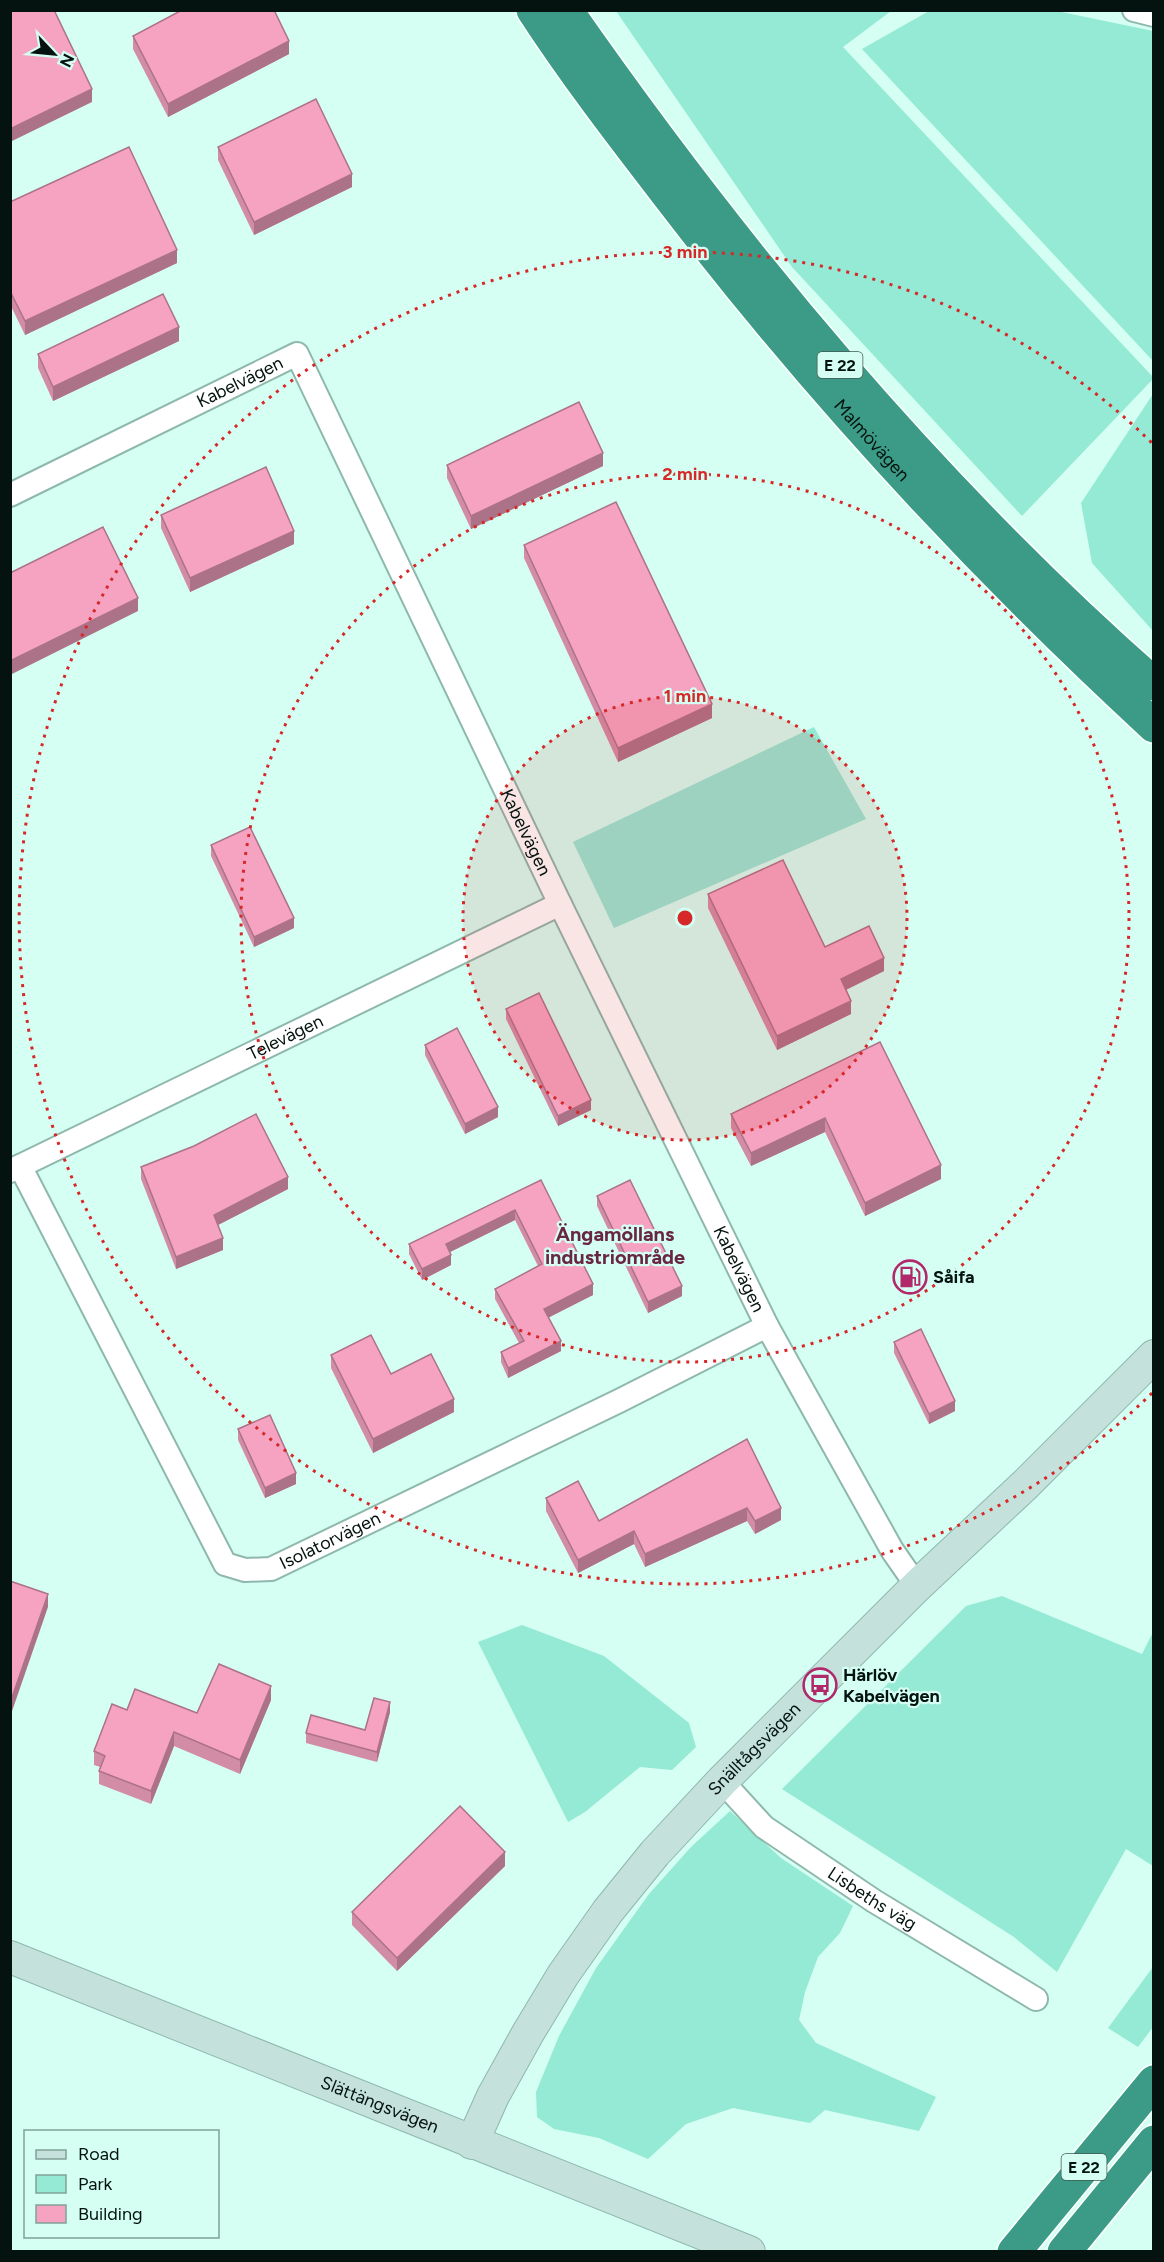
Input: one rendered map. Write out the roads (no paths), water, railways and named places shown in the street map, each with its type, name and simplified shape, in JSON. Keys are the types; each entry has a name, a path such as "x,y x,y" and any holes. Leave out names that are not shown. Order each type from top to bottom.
{"highway":[{"name":"Malmövägen","path":"533,10 619,132 725,270 780,336 856,423 969,545 1105,681 1154,726"},
{"name":"Malmövägen","path":"566,10 640,116 746,253 874,405 1044,582 1154,684"},
{"name":"E 22","path":"1014,2252 1154,2082"},
{"name":"E 22","path":"1064,2252 1154,2142"}],"street":[{"path":"1134,10 1154,15"},
{"name":"Kabelvägen","path":"10,495 297,354 560,904 767,1326 892,1550 917,1586"},
{"name":"Televägen","path":"15,1169 560,904"},
{"name":"Isolatorvägen","path":"15,1169 225,1564 245,1570 271,1569 282,1564 619,1401 767,1326"},
{"name":"Snälltågsvägen","path":"472,2142 493,2096 569,1966 608,1911 654,1853 722,1781 917,1586 1026,1484 1154,1356"},
{"name":"Lisbeths väg","path":"722,1781 764,1827 874,1901 1036,1999"},
{"name":"Slättängsvägen","path":"10,1957 749,2252"}],"place":[{"name":"Såifa","path":"910,1277"},
{"name":"Härlöv Kabelvägen","path":"820,1685"}],"district":[{"name":"Ängamöllans industriområde","path":"615,1246"}]}
